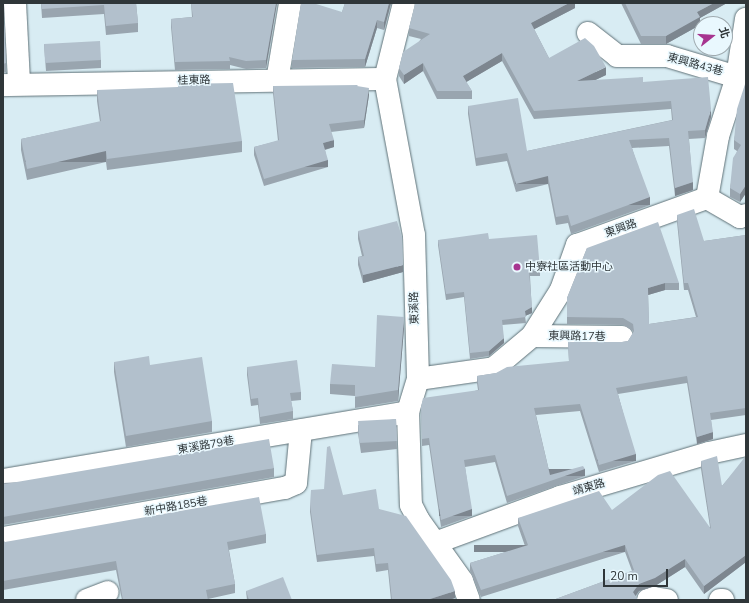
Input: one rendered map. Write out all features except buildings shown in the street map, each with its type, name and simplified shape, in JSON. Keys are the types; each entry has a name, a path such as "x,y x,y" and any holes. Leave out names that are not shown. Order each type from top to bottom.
{"street":[{"path":"11,84 15,3"},
{"path":"278,81 290,3"},
{"name":"東溪路","path":"404,3 385,79 414,235 418,379 408,412 411,505 435,543 462,581 469,600"},
{"path":"746,19 737,77 718,136 708,198 740,217 746,215"},
{"name":"東興路43巷","path":"588,33 617,56 667,56 737,77"},
{"name":"桂東路","path":"11,84 385,79"},
{"name":"東興路","path":"418,379 494,368 532,336 561,290 577,245 708,198"},
{"name":"東興路17巷","path":"532,336 622,337"},
{"name":"東溪路79巷","path":"3,480 408,412"},
{"name":"新中路185巷","path":"3,538 285,488 296,483 301,430"},
{"name":"靖東路","path":"435,543 560,497 709,453 746,445"},
{"path":"87,600 108,592"},
{"path":"648,600 654,598 667,600"}],"place":[{"name":"中寮社區活動中心","path":"517,267"}]}
